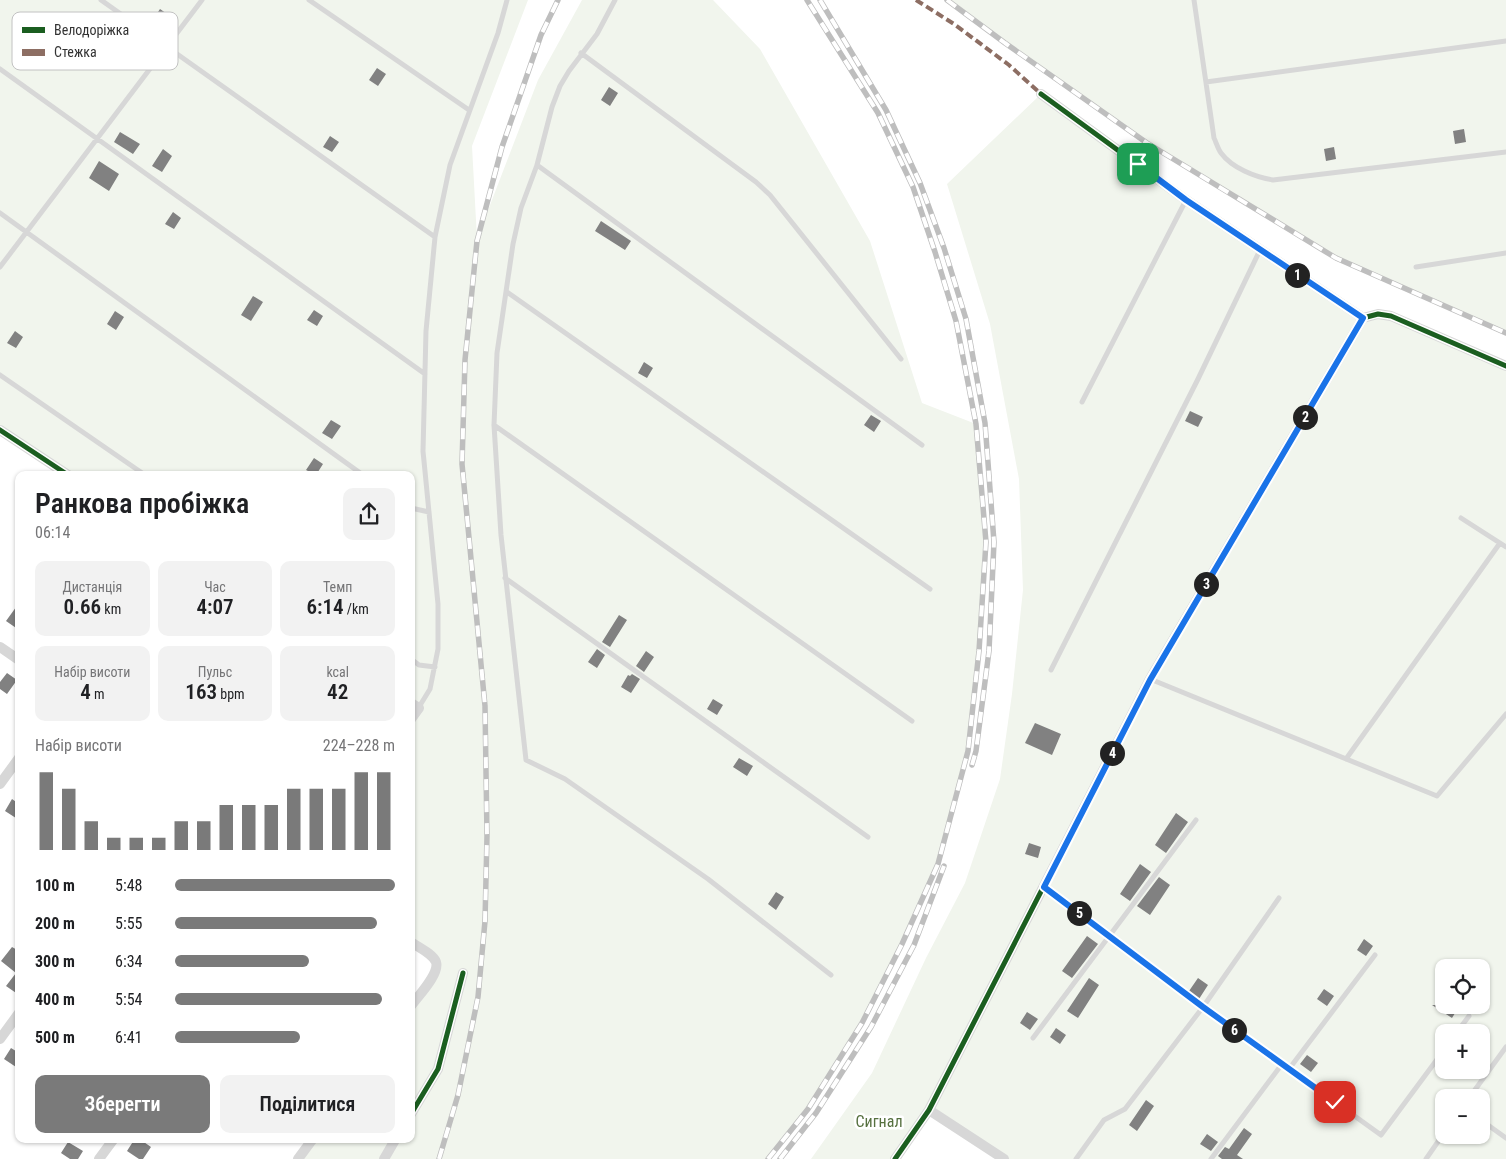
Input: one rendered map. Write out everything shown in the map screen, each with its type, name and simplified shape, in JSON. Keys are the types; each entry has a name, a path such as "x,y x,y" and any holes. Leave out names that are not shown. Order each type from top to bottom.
{"street":[{"path":"1042,94 1186,200 1363,318"},
{"path":"895,1159 929,1110 1150,680 1363,318 1378,314 1391,316 1506,366"},
{"path":"0,430 62,471"},
{"path":"0,647 15,657"},
{"path":"0,784 15,763"},
{"path":"415,945 432,956 436,962 436,972 415,1001"},
{"path":"415,1107 438,1069 463,973"},
{"path":"0,1038 15,1018"},
{"path":"929,1110 1004,1159"},
{"path":"99,1159 111,1143"},
{"path":"298,1159 310,1143"},
{"path":"384,1159 394,1143"}],"lane":[{"path":"101,0 118,12"},
{"path":"178,31 202,0"},
{"path":"309,0 469,110"},
{"path":"415,705 430,689 438,649 438,604 423,451 426,331 435,237 450,165 498,34 506,0"},
{"path":"615,0 597,34 581,53 560,86 544,132 537,165 521,208 513,244 497,353 494,425 506,578 526,760 565,779 708,879 831,975"},
{"path":"1194,0 1214,138 1221,153 1242,170 1258,178 1273,180 1506,152"},
{"path":"1206,82 1506,41"},
{"path":"581,53 756,182 770,195 900,360"},
{"path":"178,55 435,237"},
{"path":"0,69 425,374"},
{"path":"0,267 149,70"},
{"path":"537,165 922,445"},
{"path":"1082,402 1186,200"},
{"path":"0,214 357,471"},
{"path":"1051,670 1198,379 1260,250"},
{"path":"1416,267 1506,253"},
{"path":"507,292 930,589"},
{"path":"0,375 139,471"},
{"path":"494,425 912,721"},
{"path":"415,509 429,512"},
{"path":"1461,518 1506,547"},
{"path":"1346,759 1500,543"},
{"path":"506,578 868,837"},
{"path":"415,662 419,665 435,666"},
{"path":"1150,680 1438,796 1506,714"},
{"path":"1033,1038 1196,820"},
{"path":"1044,887 1203,1007 1381,1135 1435,1062"},
{"path":"1076,1159 1104,1120 1125,1109 1203,1007 1279,898"},
{"path":"1289,1069 1374,955"},
{"path":"1463,1024 1469,1016"},
{"path":"1476,1089 1506,1047"},
{"path":"1211,1159 1282,1064"},
{"path":"1490,1126 1506,1138"},
{"path":"1426,1159 1436,1144"}],"green space":[{"path":"0,0 528,0 472,146 477,239 538,80 582,0 713,0 760,49 870,241 922,403 976,424 986,542 979,651 968,751 938,864 902,944 862,1023 808,1109 768,1159 298,1159 310,1143 415,1143 415,999 436,962 415,945 415,713 418,708 415,706 415,471 63,471 0,429"},
{"path":"947,0 1506,0 1506,333 1336,258 1147,143"},
{"name":"Сигнал","path":"1041,94 1363,318 1378,314 1506,366 1506,1159 1004,1159 929,1111 895,1159 811,1159 872,1073 926,958 965,883 1000,779 1012,694 1023,590 1019,479 990,324 947,184"}],"building":[{"path":"377,68 386,74 378,86 369,80"},
{"path":"609,87 618,93 610,106 601,100"},
{"path":"1464,129 1466,142 1455,144 1453,131"},
{"path":"120,132 140,144 133,154 114,142"},
{"path":"330,136 339,142 332,152 323,147"},
{"path":"1334,147 1336,159 1326,161 1324,149"},
{"path":"163,149 172,156 162,172 152,166"},
{"path":"99,161 119,174 109,191 89,178"},
{"path":"173,212 181,218 174,229 165,224"},
{"path":"601,221 631,241 625,250 595,231"},
{"path":"253,296 263,302 251,321 241,315"},
{"path":"314,310 323,316 317,326 307,320"},
{"path":"115,311 124,317 116,330 107,324"},
{"path":"15,331 23,337 16,348 7,343"},
{"path":"644,362 653,368 647,378 638,373"},
{"path":"1190,411 1203,417 1198,427 1185,421"},
{"path":"871,415 881,421 874,432 864,425"},
{"path":"331,420 341,426 332,439 322,433"},
{"path":"314,458 323,464 319,471 306,470"},
{"path":"15,609 15,627 6,621"},
{"path":"619,615 627,620 610,647 602,642"},
{"path":"597,649 605,655 597,668 588,662"},
{"path":"646,651 654,657 644,672 636,666"},
{"path":"7,673 15,679 15,683 7,694 0,689 0,682"},
{"path":"632,674 640,679 631,693 621,687 628,675"},
{"path":"713,699 723,705 717,715 707,709"},
{"path":"1035,723 1061,734 1052,755 1025,743"},
{"path":"739,758 753,766 747,776 733,767"},
{"path":"12,799 15,801 15,817 5,811"},
{"path":"1176,813 1188,822 1166,853 1155,845"},
{"path":"1029,843 1041,847 1038,858 1025,854"},
{"path":"1140,864 1151,872 1130,901 1120,894"},
{"path":"1159,877 1170,885 1150,915 1137,906"},
{"path":"776,892 784,897 776,910 768,904"},
{"path":"1087,936 1098,944 1072,978 1062,971"},
{"path":"1364,939 1373,946 1366,956 1357,950"},
{"path":"12,947 15,949 15,972 1,961"},
{"path":"15,974 15,992 6,986"},
{"path":"1089,978 1099,985 1078,1018 1067,1011"},
{"path":"1198,978 1208,985 1199,999 1189,991"},
{"path":"1324,989 1334,996 1327,1006 1317,999"},
{"path":"1027,1012 1038,1019 1030,1030 1020,1023"},
{"path":"1446,1014 1454,1014 1452,1018"},
{"path":"1056,1028 1066,1035 1060,1044 1050,1037"},
{"path":"11,1048 15,1050 15,1066 4,1059"},
{"path":"1307,1055 1318,1063 1311,1072 1300,1064"},
{"path":"1146,1100 1154,1106 1137,1131 1129,1125"},
{"path":"1244,1128 1252,1134 1237,1155 1243,1159 1222,1159 1218,1156 1225,1147 1229,1149"},
{"path":"1207,1134 1218,1142 1211,1151 1200,1144"},
{"path":"67,1143 83,1151 78,1159 70,1159 61,1153"},
{"path":"132,1143 145,1143 151,1147 143,1159 139,1159 127,1151"}],"railway":[{"path":"439,1159 458,1095 478,997 485,921 487,836 485,706 462,464 465,360 477,241 502,147 541,35 558,0"},
{"path":"768,1159 808,1109 862,1023 902,944 938,864 968,751 979,651 986,542 976,424 956,321 935,252 913,187 878,113 807,0"},
{"path":"820,0 886,110 920,183 944,248 966,319 985,423 994,542 989,651 976,751 972,765"},
{"path":"947,0 1147,143 1336,258 1506,333"},
{"path":"780,1159 816,1113 871,1027 914,945 944,866"}],"marked path":[{"path":"916,0 954,24 1009,65 1041,94"}],"cycle path":[{"path":"1041,94 1186,200 1363,318"},
{"path":"895,1159 929,1110 1150,679 1363,318 1378,314 1391,316 1506,366"},
{"path":"0,430 62,471"},
{"path":"415,1107 438,1069 463,973"}],"route":[{"path":"1138,164 1186,200 1363,318 1150,680 1044,887 1203,1007 1335,1102"}]}
